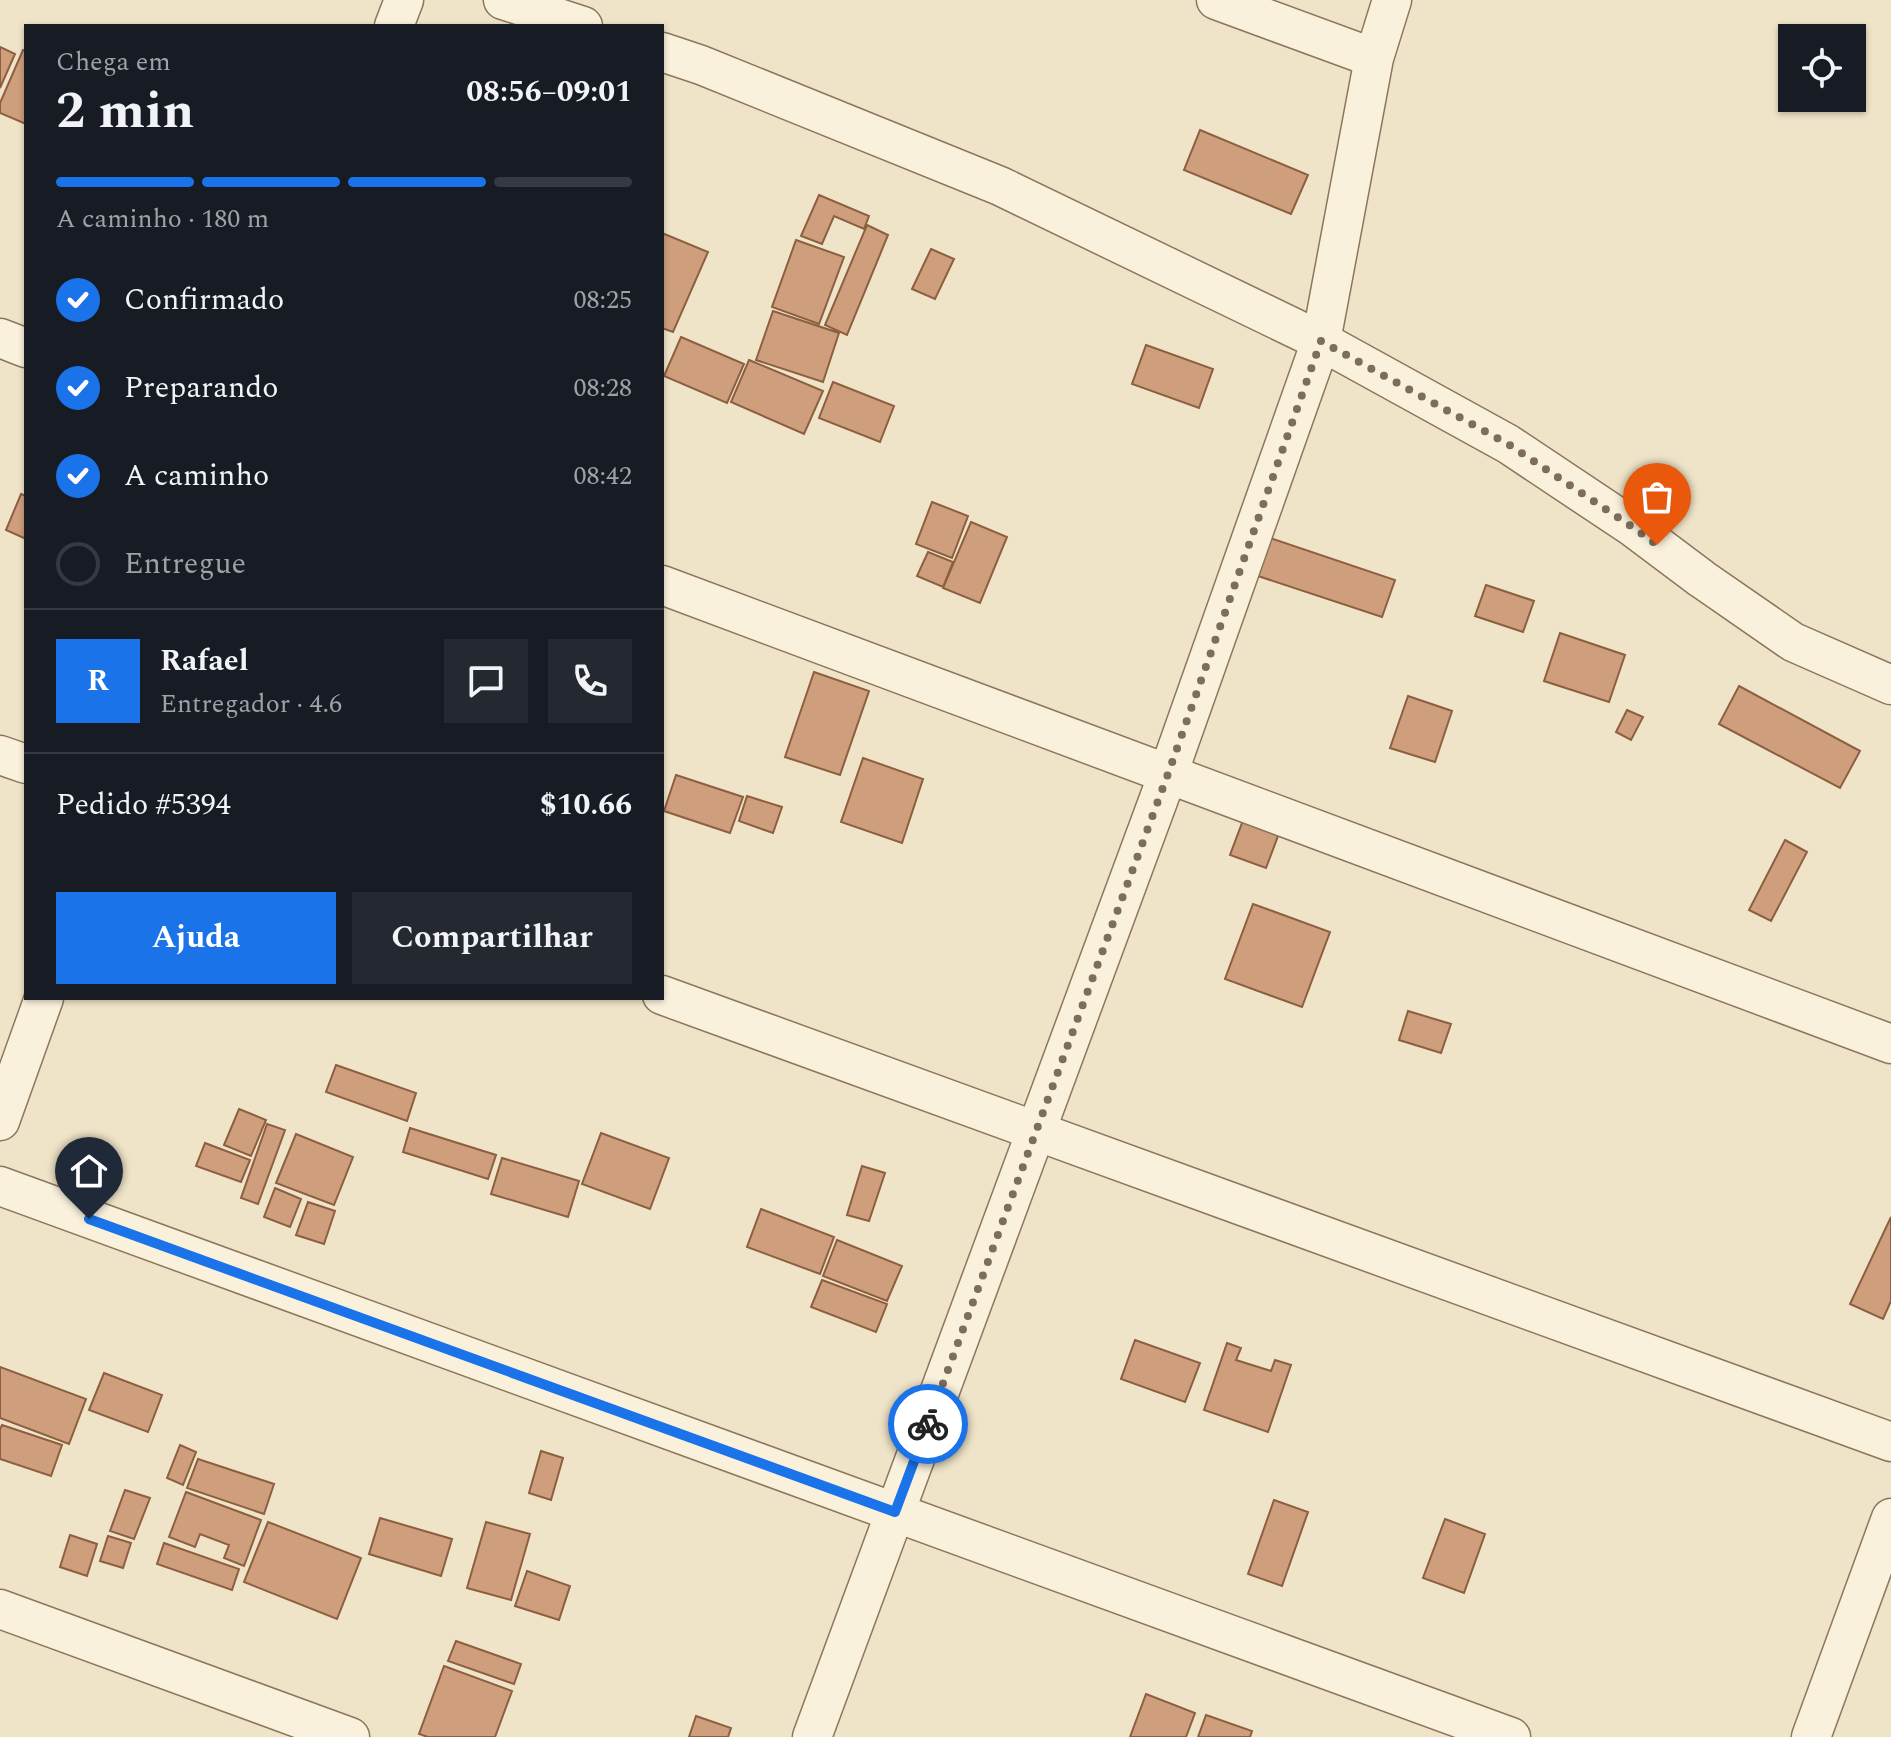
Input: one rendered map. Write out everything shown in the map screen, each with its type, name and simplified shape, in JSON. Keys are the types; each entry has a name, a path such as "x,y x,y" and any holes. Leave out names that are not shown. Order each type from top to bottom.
{"street":[{"path":"395,24 404,0"},
{"path":"503,0 577,24"},
{"path":"1216,0 1374,58"},
{"path":"812,1737 1168,774 1321,341 1374,58 1392,0"},
{"path":"664,53 715,70 1000,186 1321,341 1508,444 1634,528 1793,642 1891,685"},
{"path":"0,338 24,347"},
{"path":"664,586 1891,1044"},
{"path":"0,755 24,763"},
{"path":"664,996 1891,1442"},
{"path":"0,1121 43,1000"},
{"path":"0,1186 1511,1737"},
{"path":"1811,1737 1891,1518"},
{"path":"0,1609 350,1737"}],"building":[{"path":"0,47 15,54 0,88"},
{"path":"24,50 24,123 0,113 0,103"},
{"path":"1200,130 1308,175 1291,214 1184,170"},
{"path":"819,195 869,216 864,229 834,216 822,244 801,236"},
{"path":"867,225 888,235 847,335 825,325"},
{"path":"664,234 708,252 673,332 664,329"},
{"path":"796,240 844,257 819,324 772,307"},
{"path":"931,249 954,259 935,299 912,289"},
{"path":"773,311 839,333 823,382 756,360"},
{"path":"681,337 744,364 727,403 664,376"},
{"path":"1146,345 1213,369 1199,408 1132,384"},
{"path":"749,360 823,391 804,434 731,402"},
{"path":"833,382 894,406 880,442 819,418"},
{"path":"21,494 24,495 24,538 6,530"},
{"path":"932,502 968,516 952,558 916,544"},
{"path":"971,522 1007,537 980,603 943,588"},
{"path":"1270,538 1395,580 1382,617 1258,576"},
{"path":"928,552 953,562 943,587 917,576"},
{"path":"1486,585 1534,601 1523,632 1475,616"},
{"path":"1560,633 1625,655 1609,702 1544,681"},
{"path":"814,672 869,691 840,775 785,757"},
{"path":"1739,686 1860,751 1840,788 1719,724"},
{"path":"1408,696 1452,711 1435,762 1390,748"},
{"path":"1627,710 1643,717 1631,740 1616,732"},
{"path":"863,758 923,779 902,843 841,822"},
{"path":"676,775 743,797 730,833 664,811"},
{"path":"747,796 782,807 773,833 739,821"},
{"path":"1248,807 1284,820 1266,868 1230,855"},
{"path":"1785,840 1807,852 1771,921 1749,910"},
{"path":"1253,904 1330,932 1302,1007 1225,979"},
{"path":"1408,1011 1451,1024 1441,1053 1399,1040"},
{"path":"336,1065 416,1093 407,1121 326,1092"},
{"path":"239,1109 266,1120 251,1156 224,1145"},
{"path":"267,1124 285,1130 258,1204 241,1198"},
{"path":"410,1128 496,1155 488,1179 403,1152"},
{"path":"601,1133 669,1158 650,1209 582,1184"},
{"path":"296,1134 353,1157 334,1205 276,1183"},
{"path":"205,1143 250,1160 241,1182 196,1166"},
{"path":"502,1158 579,1181 568,1217 491,1194"},
{"path":"862,1166 885,1173 869,1221 847,1215"},
{"path":"275,1188 301,1199 290,1227 264,1217"},
{"path":"308,1202 335,1211 324,1244 296,1235"},
{"path":"761,1209 834,1237 820,1274 747,1247"},
{"path":"1891,1217 1891,1301 1883,1319 1850,1304"},
{"path":"837,1240 902,1266 887,1301 823,1276"},
{"path":"822,1280 887,1304 876,1332 811,1307"},
{"path":"1135,1340 1200,1363 1185,1402 1121,1379"},
{"path":"1227,1343 1241,1348 1236,1360 1271,1371 1275,1360 1291,1365 1268,1432 1204,1410"},
{"path":"0,1367 86,1399 69,1444 0,1418"},
{"path":"104,1373 162,1395 148,1432 89,1410"},
{"path":"2,1425 62,1445 51,1476 0,1459"},
{"path":"180,1445 196,1452 183,1485 167,1478"},
{"path":"541,1451 563,1458 551,1500 529,1493"},
{"path":"198,1459 274,1484 264,1514 187,1488"},
{"path":"125,1490 150,1498 134,1539 110,1531"},
{"path":"186,1492 261,1520 244,1566 224,1558 229,1545 200,1534 195,1547 169,1537"},
{"path":"1274,1500 1308,1512 1282,1586 1248,1574"},
{"path":"380,1518 452,1539 441,1576 369,1554"},
{"path":"1445,1519 1485,1534 1464,1593 1423,1578"},
{"path":"268,1522 361,1558 337,1619 244,1582"},
{"path":"486,1522 530,1534 511,1600 467,1588"},
{"path":"70,1535 97,1544 87,1576 60,1567"},
{"path":"108,1536 131,1543 123,1568 100,1561"},
{"path":"164,1543 239,1569 232,1590 157,1564"},
{"path":"527,1571 570,1586 559,1620 515,1606"},
{"path":"456,1641 521,1664 514,1684 448,1661"},
{"path":"444,1666 512,1691 495,1737 428,1737 419,1734"},
{"path":"1146,1694 1195,1713 1186,1737 1130,1737"},
{"path":"1206,1715 1252,1731 1250,1737 1198,1737"},
{"path":"696,1716 731,1728 728,1737 689,1737"}],"way so far":[{"path":"928,1424 1168,774 1321,341 1508,444 1657,545"}],"route":[{"path":"89,1219 895,1512 928,1424"}]}
